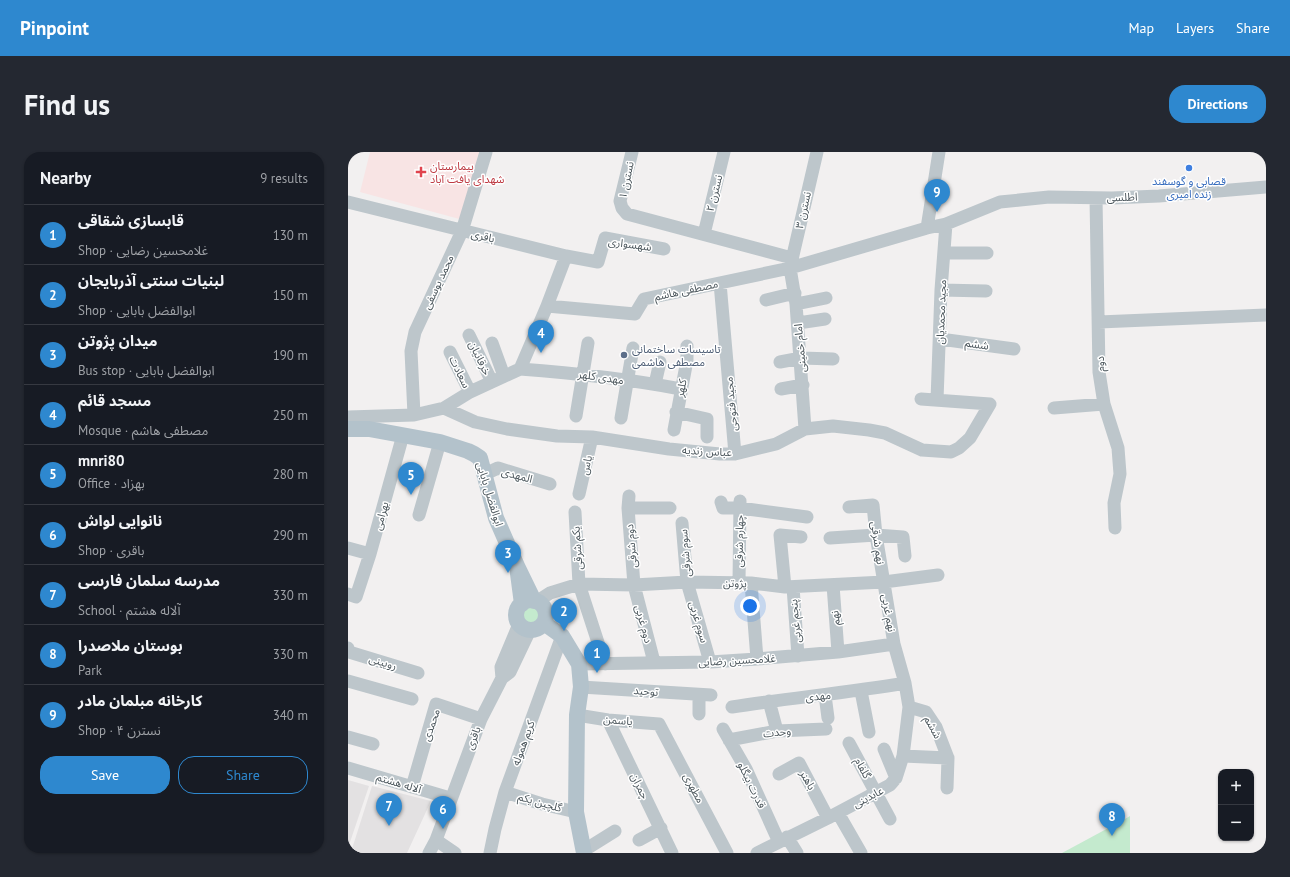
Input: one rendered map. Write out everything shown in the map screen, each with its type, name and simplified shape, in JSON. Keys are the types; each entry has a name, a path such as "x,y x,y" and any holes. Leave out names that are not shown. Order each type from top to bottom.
{"main road":[{"name":"ابوالفضل بابایی","path":"348,429 369,423 403,435 440,442 474,454 480,458 496,518 531,602"},
{"path":"531,626 546,619 545,611 541,604 531,602 517,611 517,620 531,626 562,636 579,664 581,687 577,715 576,812 584,852"}],"street":[{"name":"محمد یوسفی","path":"414,415 411,351 415,332 462,231 486,152"},
{"name":"نسترن ۱","path":"632,152 620,201 622,208 627,214 704,234"},
{"name":"نسترن ۲","path":"704,234 724,152"},
{"name":"نسترن ۳","path":"791,263 817,152"},
{"path":"927,228 939,152"},
{"name":"اطلسی","path":"1049,197 1096,198 1159,196 1266,187"},
{"name":"مصطفی هاشم","path":"548,306 635,314 644,299 720,283 791,263 946,224 1000,202 1049,197"},
{"name":"دوم","path":"1096,198 1099,372 1104,404 1118,448 1120,474 1114,503 1115,528"},
{"name":"باقری","path":"348,202 566,256"},
{"name":"مجید محمدیان","path":"936,400 940,339 941,290 946,224"},
{"path":"704,234 791,263"},
{"name":"شهسواری","path":"566,256 598,262 605,238 664,249"},
{"path":"944,253 987,253"},
{"path":"348,417 369,423 444,408 470,392 520,369 548,306 566,256"},
{"name":"امام خمینی","path":"791,263 796,299 801,358 805,429"},
{"name":"مجید فتوحی","path":"720,283 735,454"},
{"path":"941,290 986,292"},
{"path":"766,300 826,298"},
{"path":"1099,322 1266,315"},
{"path":"798,323 825,319"},
{"name":"خرقانیان","path":"469,335 492,382"},
{"name":"ششم","path":"940,339 1014,349"},
{"path":"492,343 504,376"},
{"path":"576,416 584,375 588,343"},
{"name":"کلهر","path":"674,430 681,389 692,358 687,346"},
{"path":"621,418 633,348"},
{"name":"سعادت","path":"450,352 470,392"},
{"path":"780,362 801,358 833,359"},
{"path":"655,384 660,362"},
{"name":"مهدی کلهر","path":"520,369 628,380 681,389"},
{"path":"781,389 802,385"},
{"path":"921,399 936,400"},
{"name":"عباس زندیه","path":"444,408 475,422 507,429 557,436 592,436 669,449 735,454 776,444 805,429 833,426 885,433 922,450 951,452 959,448 970,438 990,404 936,400"},
{"path":"1054,408 1104,404"},
{"path":"676,412 707,419 708,437"},
{"name":"بهرامی","path":"352,596 370,554 403,435"},
{"name":"یاس","path":"579,494 592,436"},
{"path":"419,514 440,442"},
{"name":"المهدی","path":"485,474 498,468 550,484"},
{"name":"دوم شرقی","path":"634,585 629,502 670,508"},
{"path":"721,502 724,508 740,504 807,517"},
{"name":"چهارم شرقی","path":"740,504 745,583 757,659"},
{"name":"نهم شرقی","path":"849,507 873,505 876,535 884,582"},
{"name":"یکم شرقی","path":"575,512 579,584 605,664"},
{"name":"سوم شرقی","path":"682,523 687,582"},
{"name":"پنجم غربی","path":"798,656 789,587 780,535 801,537"},
{"path":"830,538 876,535 903,537 905,556"},
{"path":"348,548 370,554"},
{"name":"پژوتن","path":"531,602 550,593 579,584 634,585 687,582 745,583 789,587 884,582 938,575"},
{"name":"سوم غربی","path":"687,582 710,662"},
{"name":"نهم غربی","path":"884,582 894,644"},
{"name":"دوم غربی","path":"634,585 654,662"},
{"name":"نهم","path":"833,585 838,652"},
{"name":"باقری","path":"429,853 436,840 480,719 502,678 501,667 531,626"},
{"name":"کریم هموله","path":"490,853 495,829 506,792 562,636"},
{"path":"894,644 905,683 909,707 903,756 896,778"},
{"name":"غلامحسین رضایی","path":"579,664 710,662 798,656 894,644"},
{"name":"رویینی","path":"348,650 418,673"},
{"path":"348,681 412,699"},
{"name":"مهدی","path":"732,707 769,701 861,691 905,683"},
{"name":"توحید","path":"581,687 705,695 699,714"},
{"path":"861,691 869,732"},
{"name":"وحدت","path":"726,735 776,731 827,723 825,695"},
{"path":"769,701 776,731"},
{"name":"محمدی","path":"412,787 436,704 480,719"},
{"name":"ششم","path":"909,707 926,712 936,727 948,758 947,788"},
{"name":"یاسمن","path":"577,715 608,720 659,724"},
{"name":"چمران","path":"608,720 672,853"},
{"name":"مطهری","path":"659,724 727,853"},
{"name":"قدرت بیگلو","path":"726,735 746,769 783,840 797,853"},
{"path":"348,737 373,744"},
{"name":"گلفام","path":"849,743 890,819"},
{"path":"884,748 896,778"},
{"path":"903,756 948,758"},
{"name":"باهنر","path":"779,774 798,763 833,815"},
{"name":"آلاله هشتم","path":"348,768 450,798"},
{"name":"عابدینی","path":"757,853 876,793 890,785 896,778"},
{"name":"گلچین یکم","path":"506,792 542,804 576,812"},
{"path":"833,815 862,853"},
{"path":"639,840 661,828"},
{"path":"584,852 615,831"},
{"path":"436,840 455,853"}],"shaded area":[{"name":"بیمارستان شهدای یافت آباد","path":"370,152 481,152 463,220 360,192"},
{"path":"348,780 369,786 348,848"},
{"path":"372,786 431,801 407,853 351,852"}],"green space":[{"path":"523,606 539,607 542,615 541,621 536,624 524,624 520,620 519,614"},
{"path":"1130,816 1130,853 1062,853 1125,819"}],"place":[{"name":"قصابی و گوسفند زنده امیری","path":"1189,168"},
{"name":"بیمارستان شهدای یافت آباد","path":"421,172"},
{"name":"کارخانه مبلمان مادر","path":"937,212"},
{"name":"مسجد قائم","path":"541,353"},
{"name":"تاسیسات ساختمانی مصطفی هاشمی","path":"624,355"},
{"name":"mnri80","path":"411,495"},
{"name":"میدان پژوتن","path":"508,573"},
{"name":"لبنیات سنتی آذربایجان","path":"564,631"},
{"name":"قابسازی شقاقی","path":"597,673"},
{"name":"مدرسه سلمان فارسی","path":"389,826"},
{"name":"نانوایی لواش","path":"443,829"},
{"name":"بوستان ملاصدرا","path":"1112,836"}]}
